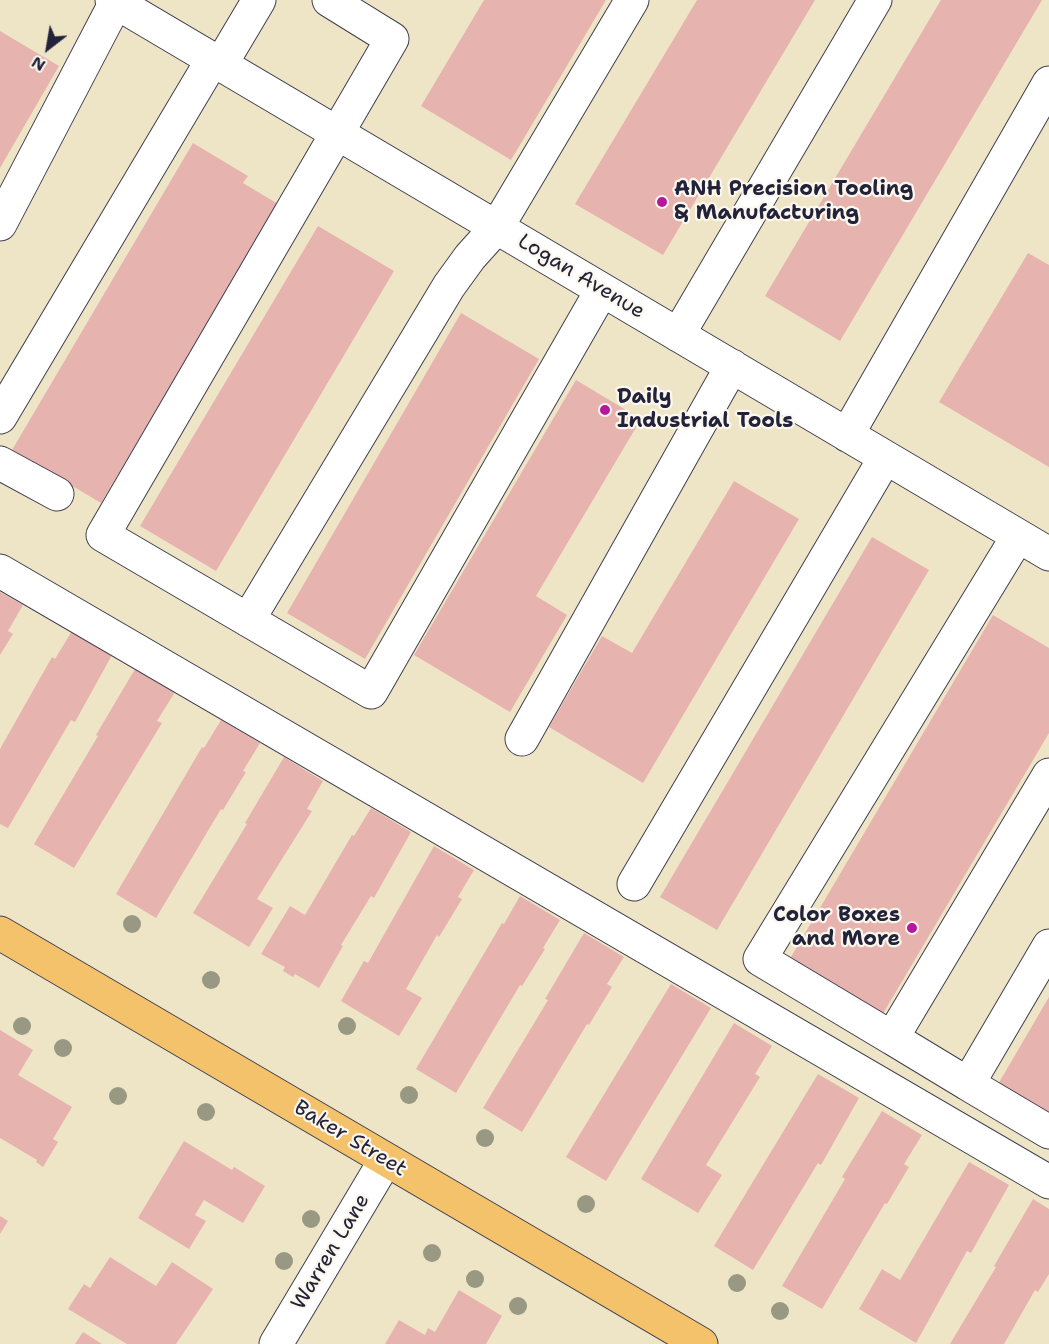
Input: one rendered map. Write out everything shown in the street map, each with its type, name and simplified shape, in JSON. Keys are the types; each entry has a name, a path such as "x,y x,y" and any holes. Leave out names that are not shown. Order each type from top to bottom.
{"main road":[{"name":"Baker Street","path":"0,933 163,1027 385,1161 701,1344"}],"street":[{"path":"0,417 217,62 259,0"},
{"path":"329,0 392,39 103,535 371,692 602,290"},
{"path":"248,620 449,285 497,227 632,0"},
{"path":"678,335 875,0"},
{"path":"0,224 114,1"},
{"name":"Logan Avenue","path":"114,1 1049,554"},
{"path":"847,435 1049,83"},
{"path":"522,739 732,366"},
{"path":"634,884 885,458"},
{"path":"0,463 57,494"},
{"path":"1018,536 760,959 1049,1132"},
{"path":"0,571 1049,1182"},
{"path":"892,1038 1049,775"},
{"path":"968,1084 1049,946"},
{"name":"Warren Lane","path":"276,1344 385,1161"}],"building":[{"path":"484,0 606,0 511,160 421,106"},
{"path":"697,0 815,0 663,255 575,204"},
{"path":"941,0 1042,0 840,341 765,296"},
{"path":"0,31 59,66 0,168"},
{"path":"193,143 248,176 243,183 278,204 101,503 12,450"},
{"path":"318,226 394,271 216,571 140,526"},
{"path":"1028,253 1049,265 1049,467 939,402"},
{"path":"461,313 539,359 365,659 287,613"},
{"path":"576,380 641,419 536,596 567,615 510,712 414,655"},
{"path":"734,481 799,519 643,783 549,727 602,636 632,653"},
{"path":"872,537 929,570 717,930 660,897"},
{"path":"0,592 23,605 8,631 13,634 0,655"},
{"path":"993,615 1049,648 1049,733 878,1022 785,967"},
{"path":"72,631 112,655 75,722 71,720 8,828 0,824 0,749 52,657 55,659"},
{"path":"135,669 175,692 157,721 162,723 74,868 34,844"},
{"path":"221,720 260,743 243,771 246,772 223,810 221,809 156,918 116,894 202,747 204,748"},
{"path":"284,757 323,781 307,809 312,811 257,899 273,908 249,947 193,913"},
{"path":"371,808 411,832 374,898 371,896 341,945 343,946 319,988 295,974 293,977 283,971 285,967 261,954 290,906 305,915 352,835 354,836"},
{"path":"434,846 474,870 458,897 462,899 439,937 437,935 406,989 422,998 399,1036 341,1001 364,961 368,963"},
{"path":"520,896 560,920 543,948 545,949 522,986 520,985 456,1093 416,1069"},
{"path":"584,933 624,957 607,984 612,987 522,1132 483,1108 548,1000 545,999"},
{"path":"671,984 711,1008 606,1181 566,1157"},
{"path":"1049,997 1049,1123 994,1091"},
{"path":"734,1023 772,1046 755,1074 760,1077 706,1165 722,1175 698,1213 641,1179"},
{"path":"0,1030 33,1050 18,1075 72,1107 53,1139 58,1142 43,1167 36,1162 37,1160 0,1138"},
{"path":"818,1074 859,1098 821,1165 818,1163 753,1270 714,1246"},
{"path":"882,1111 922,1135 904,1164 909,1167 822,1309 782,1286 845,1179 842,1177"},
{"path":"184,1141 232,1170 234,1167 265,1186 243,1223 204,1200 195,1215 206,1221 189,1249 138,1218"},
{"path":"969,1162 1009,1185 971,1253 967,1251 916,1343 859,1309 882,1269 900,1280"},
{"path":"1033,1199 1049,1209 1049,1274 1038,1292 1035,1290 1004,1344 950,1344 996,1267 994,1266"},
{"path":"0,1216 8,1221 0,1234"},
{"path":"110,1257 156,1286 172,1262 213,1289 176,1344 127,1344 68,1309 84,1284 90,1288"},
{"path":"459,1290 502,1316 486,1344 385,1344 399,1320 425,1335 428,1328 435,1332"},
{"path":"83,1332 102,1344 75,1344"}],"place":[{"name":"ANH Precision Tooling & Manufacturing","path":"662,202"},
{"name":"Daily Industrial Tools","path":"605,410"},
{"name":"Color Boxes and More","path":"912,928"}]}
